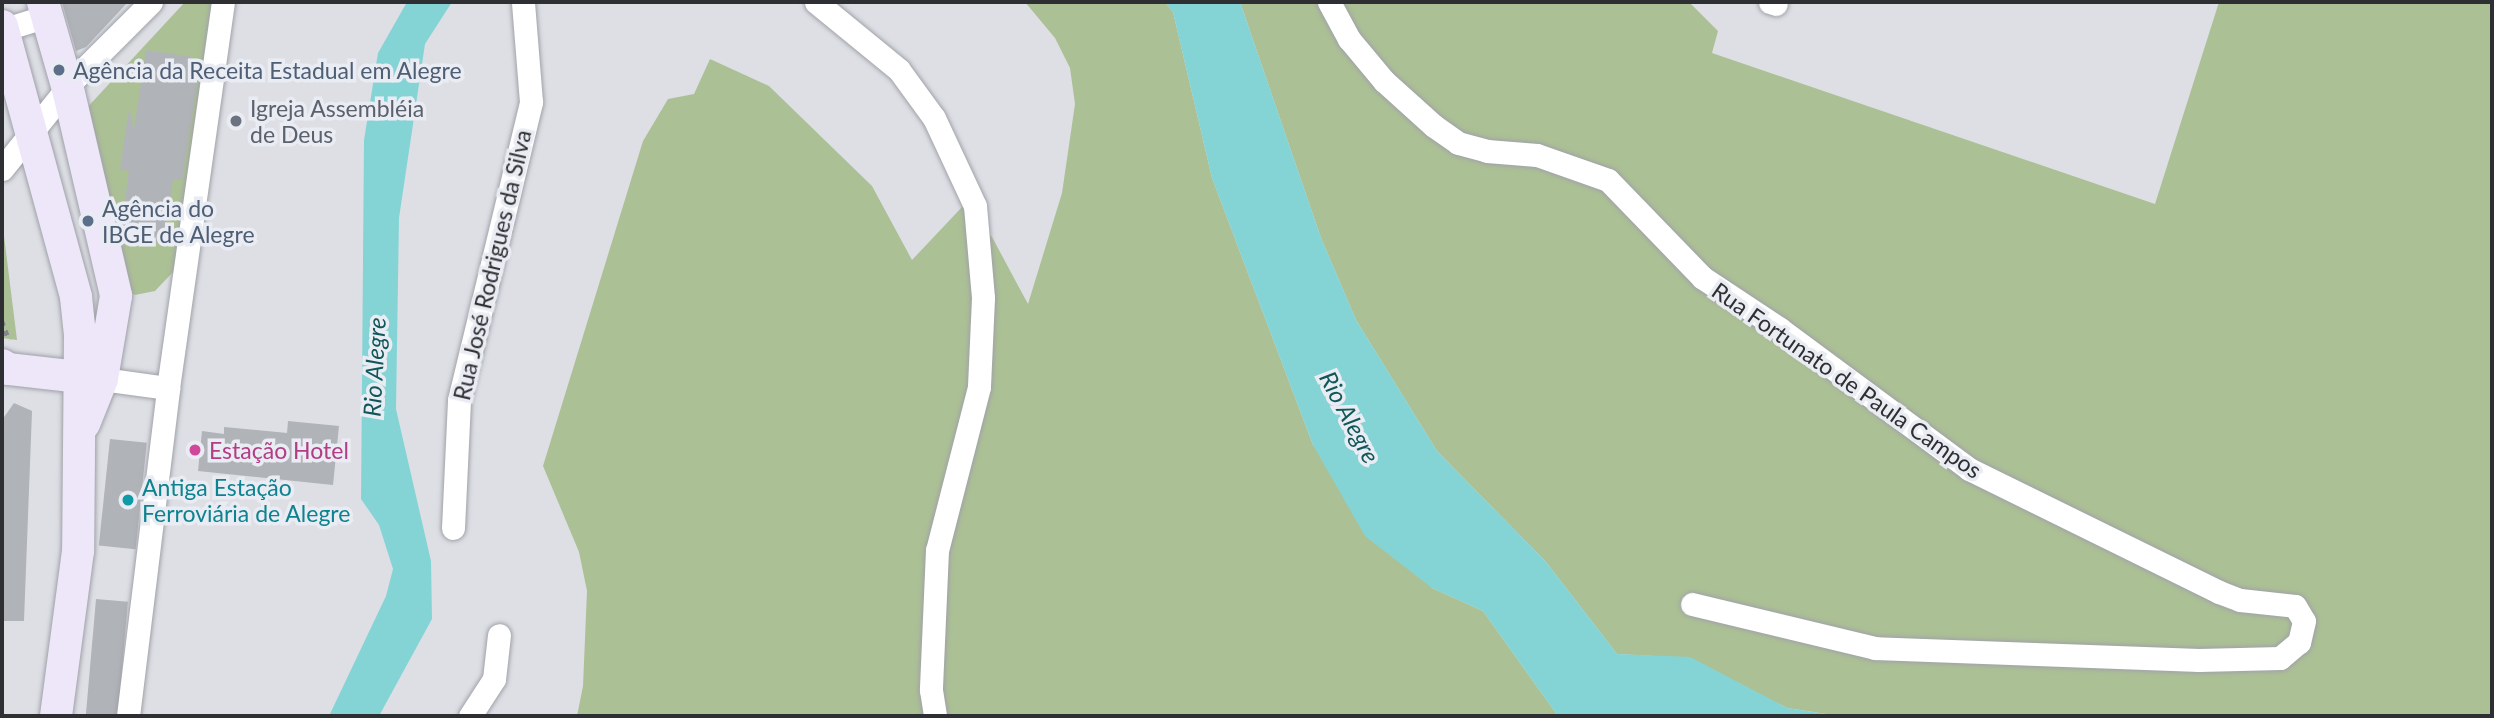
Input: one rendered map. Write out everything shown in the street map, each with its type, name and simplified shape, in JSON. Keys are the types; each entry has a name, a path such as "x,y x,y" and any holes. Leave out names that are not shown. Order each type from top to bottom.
{"main road":[{"path":"45,9 68,89 116,296 90,378 78,436 78,551 56,716"},
{"path":"2,29 33,133 76,297 90,378"},
{"path":"2,365 90,378"}],"street":[{"path":"2,169 68,89 150,2"},
{"path":"128,716 168,388 223,2"},
{"name":"Rua José Rodrigues da Silva","path":"453,528 459,400 531,102 523,2"},
{"path":"816,2 899,70 934,118 975,206 983,298 979,387 937,550 931,690 935,716"},
{"name":"Rua Fortunato de Paula Campos","path":"1329,2 1349,39 1384,81 1434,126 1468,145 1537,155 1608,180 1703,278 1780,329 1969,469 2219,592 2240,600 2295,606 2304,621 2299,642 2280,657 2199,660 1875,648 1692,604"},
{"path":"2,29 45,9"},
{"path":"90,378 168,388"},
{"path":"470,716 494,679 499,635"}],"green space":[{"path":"185,2 214,2 174,271 155,291 135,295 128,291 83,112"},
{"path":"1025,2 1165,2 1173,12 1212,178 1313,445 1432,588 1483,611 1558,716 577,716 583,686 587,591 579,552 543,466 643,141 668,99 694,94 710,59 769,86 872,186 912,260 963,206 992,237 1028,304 1062,193 1075,104 1070,68 1055,38"},
{"path":"1240,2 1689,2 1718,31 1712,53 2155,204 2219,2 2492,2 2492,716 1839,716 1787,708 1690,658 1617,654 1546,562 1437,451 1356,320 1321,238"},
{"path":"2,220 17,340 2,338"}],"water":[{"name":"Rio Alegre","path":"407,2 452,2 425,44 399,218 396,409 431,561 432,619 379,716 329,716 386,596 393,569 379,525 361,499 364,140 378,53"},
{"name":"Rio Alegre","path":"1165,2 1240,2 1321,238 1356,320 1437,451 1546,562 1617,654 1690,657 1787,708 1839,716 1558,716 1483,611 1432,588 1365,536 1313,445 1212,178 1173,12"}],"building":[{"path":"62,2 128,2 86,47 76,51"},
{"path":"146,50 192,57 189,79 197,81 182,180 173,179 163,243 121,237 120,232 129,171 120,169 129,109 134,130"},
{"path":"14,403 32,411 24,621 2,621 2,420"},
{"path":"288,421 339,426 333,485 198,471 202,431 224,434 224,427 287,433"},
{"name":"Antiga Estação Ferroviária de Alegre","path":"110,439 147,443 136,549 99,545"},
{"path":"96,599 128,602 118,716 86,716"}],"place":[{"name":"Agência da Receita Estadual em Alegre","path":"59,70"},
{"name":"Igreja Assembléia de Deus","path":"236,121"},
{"name":"Agência do IBGE de Alegre","path":"88,221"},
{"name":"Estação Hotel","path":"195,450"},
{"name":"Antiga Estação Ferroviária de Alegre","path":"128,500"}]}
